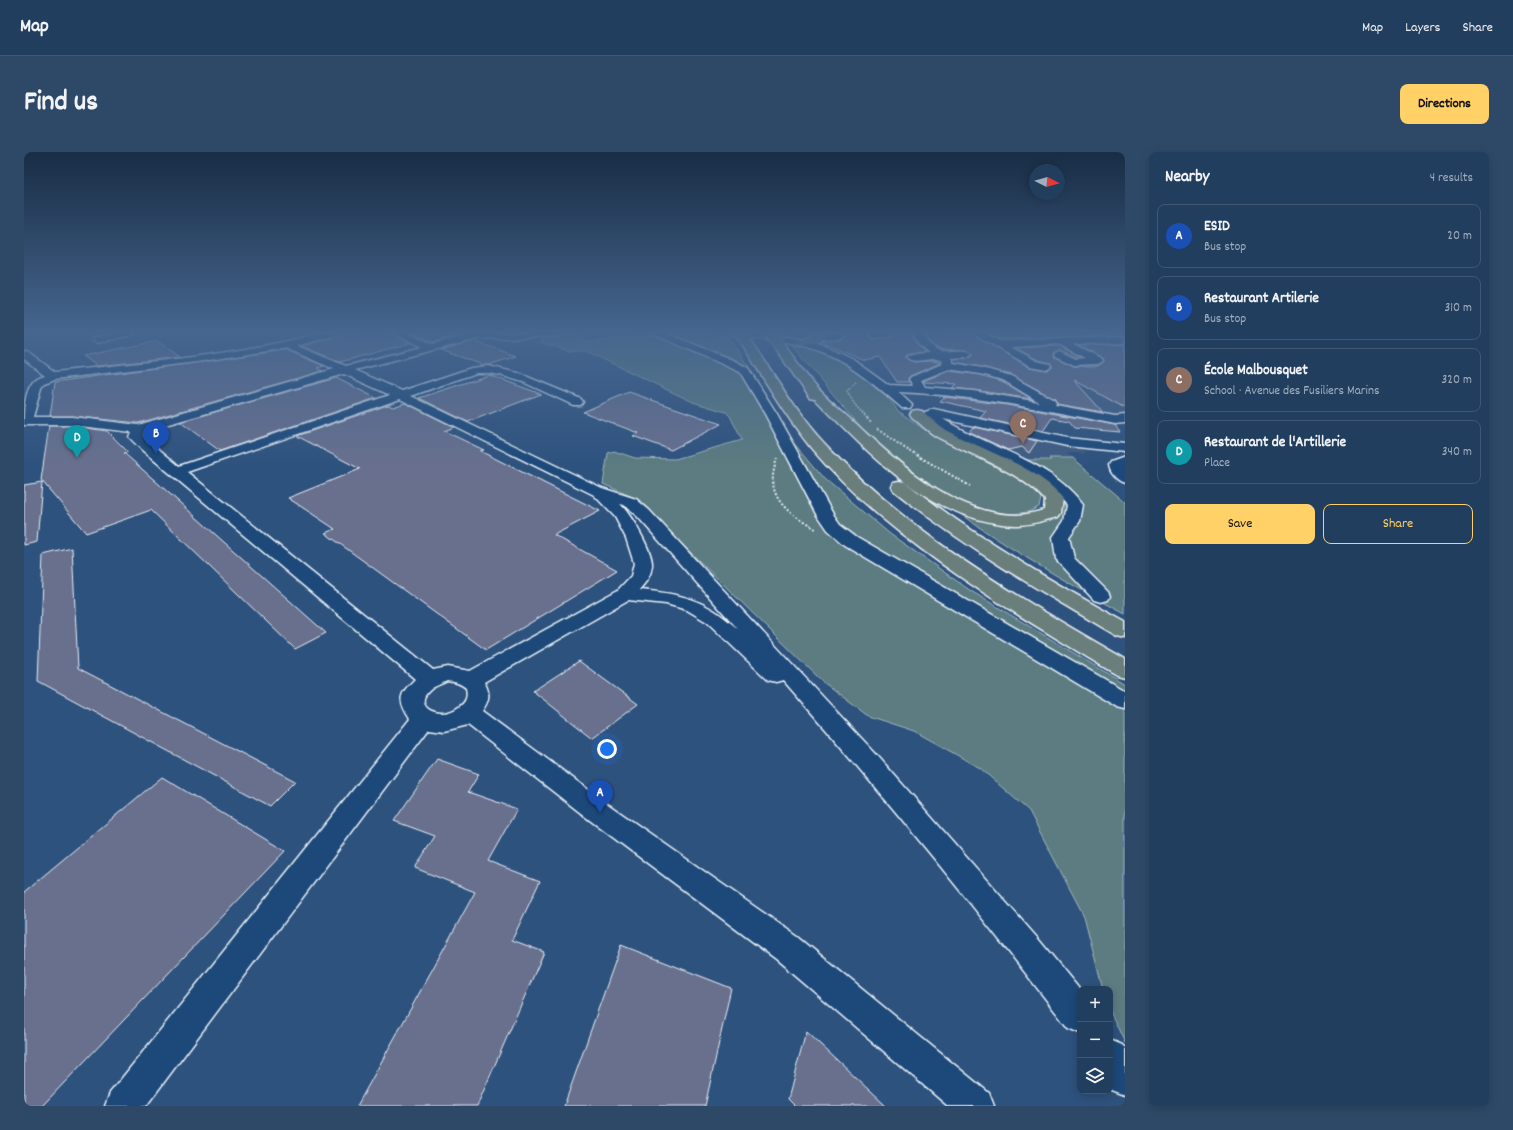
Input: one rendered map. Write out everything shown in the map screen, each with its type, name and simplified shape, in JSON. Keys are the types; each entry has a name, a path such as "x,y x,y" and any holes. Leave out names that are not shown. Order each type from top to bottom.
{"highway":[{"path":"770,378 817,445 847,477 884,510 979,579 1060,631 1125,669"},
{"path":"802,378 848,438 877,468 927,510 979,545 1040,582 1125,630"},
{"path":"806,383 898,468 939,498 962,510 1014,521 1052,513 1054,499 1042,486 1015,470 942,434 921,412"}],"street":[{"path":"24,380 42,378"},
{"path":"49,378 40,381 35,388 25,421 50,420 92,422 138,429 318,378"},
{"path":"362,378 598,491 630,502 643,513 737,614 969,878 1077,1012"},
{"path":"376,378 382,386"},
{"path":"177,471 453,378"},
{"path":"519,378 576,402"},
{"path":"749,378 771,414 825,514 834,526 851,541 1125,701"},
{"path":"917,378 915,379 920,389"},
{"path":"1006,378 1061,409"},
{"path":"874,379 921,412 953,431 1043,475 1062,489 1075,505 1072,521 1061,537 1065,559 1101,596"},
{"path":"887,388 920,389 1016,401 1122,420"},
{"path":"921,412 1067,442 1125,448"},
{"path":"147,447 148,439 153,431 168,420"},
{"path":"92,422 147,447"},
{"path":"138,429 136,437 147,447 429,679"},
{"path":"1125,461 1116,465 1117,470 1125,479"},
{"path":"471,680 625,594 640,577 643,563 634,538 622,515 598,491"},
{"path":"625,594 668,598 694,606 714,618 848,739"},
{"path":"444,674 459,675 471,680 478,690 478,702 468,713 458,719 446,722 434,722 424,718 414,710 412,698 417,687 429,679 444,674"},
{"path":"468,713 600,812 787,948 976,1106"},
{"path":"123,1106 424,718"},
{"path":"1111,1058 1125,1077"}],"path":[{"path":"874,379 854,383 847,391 854,405 876,428 906,449 970,486"},
{"path":"778,455 773,475 773,486 777,498 787,509 818,531"}],"shaded area":[{"path":"1046,378 1125,378 1125,415 1104,414 1093,404"},
{"path":"993,429 1082,449 1086,453 1067,453 1073,458 1022,460 1002,451 973,434 990,432"}],"green space":[{"path":"642,378 755,378 788,435 825,479 890,534 971,591 1125,684 1125,1043 1113,1017 1113,986 1102,986 1084,916 1029,811 980,768 914,731 868,716 823,682 635,498 603,484 608,453 614,451 635,458 675,459 742,440 730,416 726,412 693,402"},
{"path":"819,378 865,378 884,394 897,410 932,435 1016,477 1032,488 1041,498 1039,507 1028,512 1011,514 992,513 964,506 936,491 879,448"},
{"path":"1049,458 1073,458 1125,502 1125,614 1037,564 953,509 993,522 1021,525 1035,524 1061,514 1063,504 1056,491 1002,460 1051,460"}],"building":[{"path":"87,378 300,378 138,423 72,416 50,416 55,382"},
{"path":"336,378 376,398 220,451 180,422"},
{"path":"481,378 496,378 541,394 468,422 419,398"},
{"path":"894,378 909,378 909,382 897,382"},
{"path":"932,378 990,378 1002,381 1032,399 952,388 956,384 923,381"},
{"path":"1016,378 1125,378 1125,408 1074,380 1103,412 1057,404 1055,399"},
{"path":"629,392 721,424 671,450 633,436 638,433 583,412"},
{"path":"944,397 1007,405 1115,425 1120,432 1075,428 1069,421 1052,418 1043,431 980,418 986,411 940,401"},
{"path":"405,403 454,427 444,431 484,450 480,451 600,511 554,535 617,570 486,650 325,533 335,529 288,498 360,469 297,436 388,405 393,407"},
{"path":"49,426 72,426 107,431 128,452 124,453 326,633 295,649 151,510 86,533 41,480"},
{"path":"973,427 1037,441 1029,453 1022,447 1008,450 969,432"},
{"path":"42,482 37,542 24,545 24,485"},
{"path":"72,548 78,668 295,781 270,806 38,681 43,555"},
{"path":"579,661 638,704 592,738 533,691"},
{"path":"437,759 479,774 468,792 517,809 488,861 540,881 512,940 544,952 477,1106 357,1106 475,892 415,868 435,836 394,821"},
{"path":"162,777 285,851 42,1106 24,1106 24,892"},
{"path":"621,945 731,988 705,1106 564,1106"},
{"path":"806,1031 886,1106 795,1106 788,1099"}],"place":[{"name":"École Malbousquet","path":"1023,444"},
{"name":"Restaurant Artilerie","path":"156,454"},
{"name":"Restaurant de l'Artillerie","path":"77,458"},
{"name":"ESID","path":"600,813"}]}
